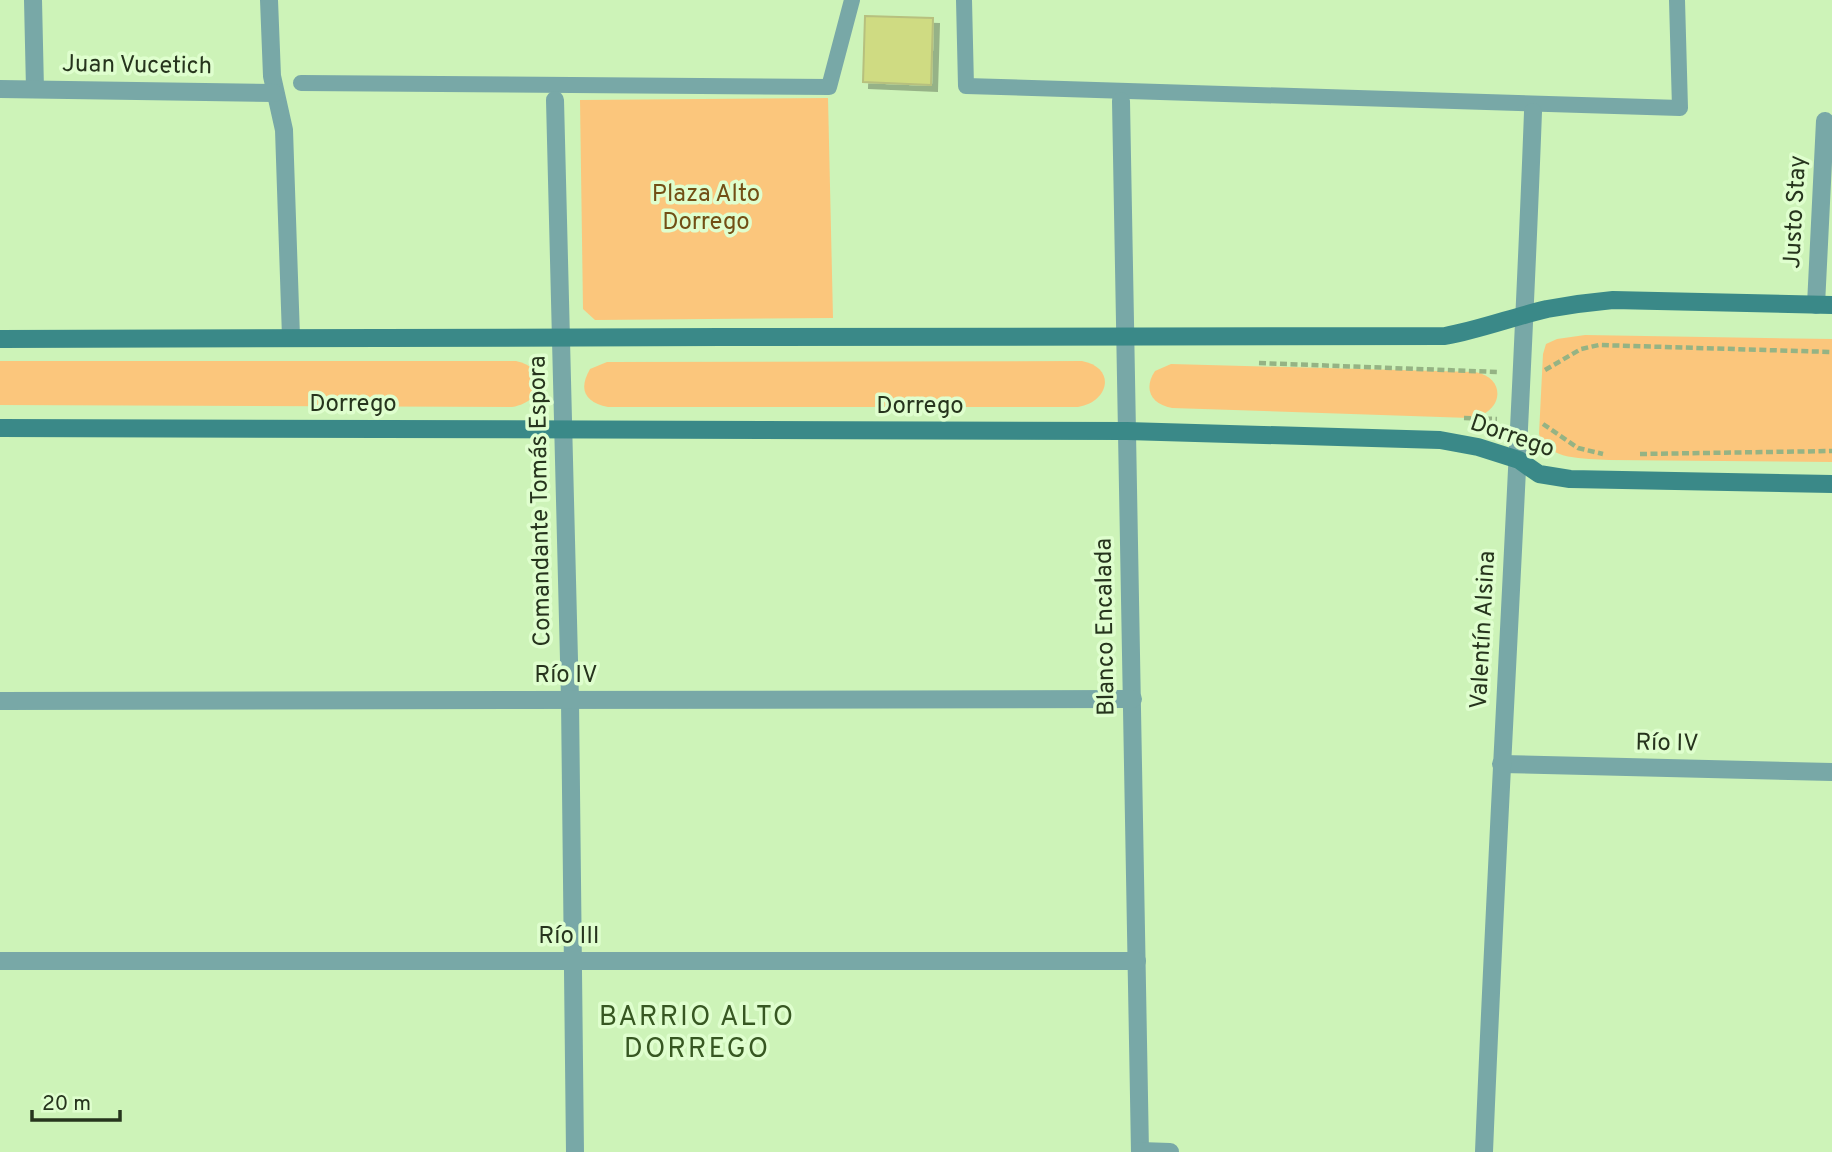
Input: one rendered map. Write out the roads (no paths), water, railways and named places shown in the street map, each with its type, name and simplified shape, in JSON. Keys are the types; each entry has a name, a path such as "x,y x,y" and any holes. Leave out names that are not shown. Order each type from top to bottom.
{"main road":[{"path":"0,339 1444,336 1546,310 1613,300 1824,305"},
{"name":"Dorrego","path":"0,428 1127,431 1440,440 1478,447 1519,460 1539,474 1570,480 1832,484"}],"street":[{"path":"33,0 35,89"},
{"path":"269,0 274,93 284,130 291,337"},
{"name":"Juan Vucetich","path":"0,89 274,93"},
{"name":"Comandante Tomás Espora","path":"555,100 570,700 575,1152"},
{"name":"Blanco Encalada","path":"1121,101 1140,1152"},
{"name":"Valentín Alsina","path":"1484,1152 1501,764 1519,460 1533,112"},
{"name":"Justo Stay","path":"1824,305 1825,121"},
{"name":"Río IV","path":"0,701 1133,699"},
{"name":"Río IV","path":"1501,764 1832,772"},
{"name":"Río III","path":"0,961 1137,961"},
{"path":"1140,1152 1170,1152"}],"lane":[{"path":"301,83 829,87 852,0"},
{"path":"964,0 966,86 1680,108 1677,0"}],"district":[{"name":"BARRIO ALTO DORREGO","path":"697,1034"}],"park label":[{"name":"Plaza Alto Dorrego","path":"706,209"}]}
